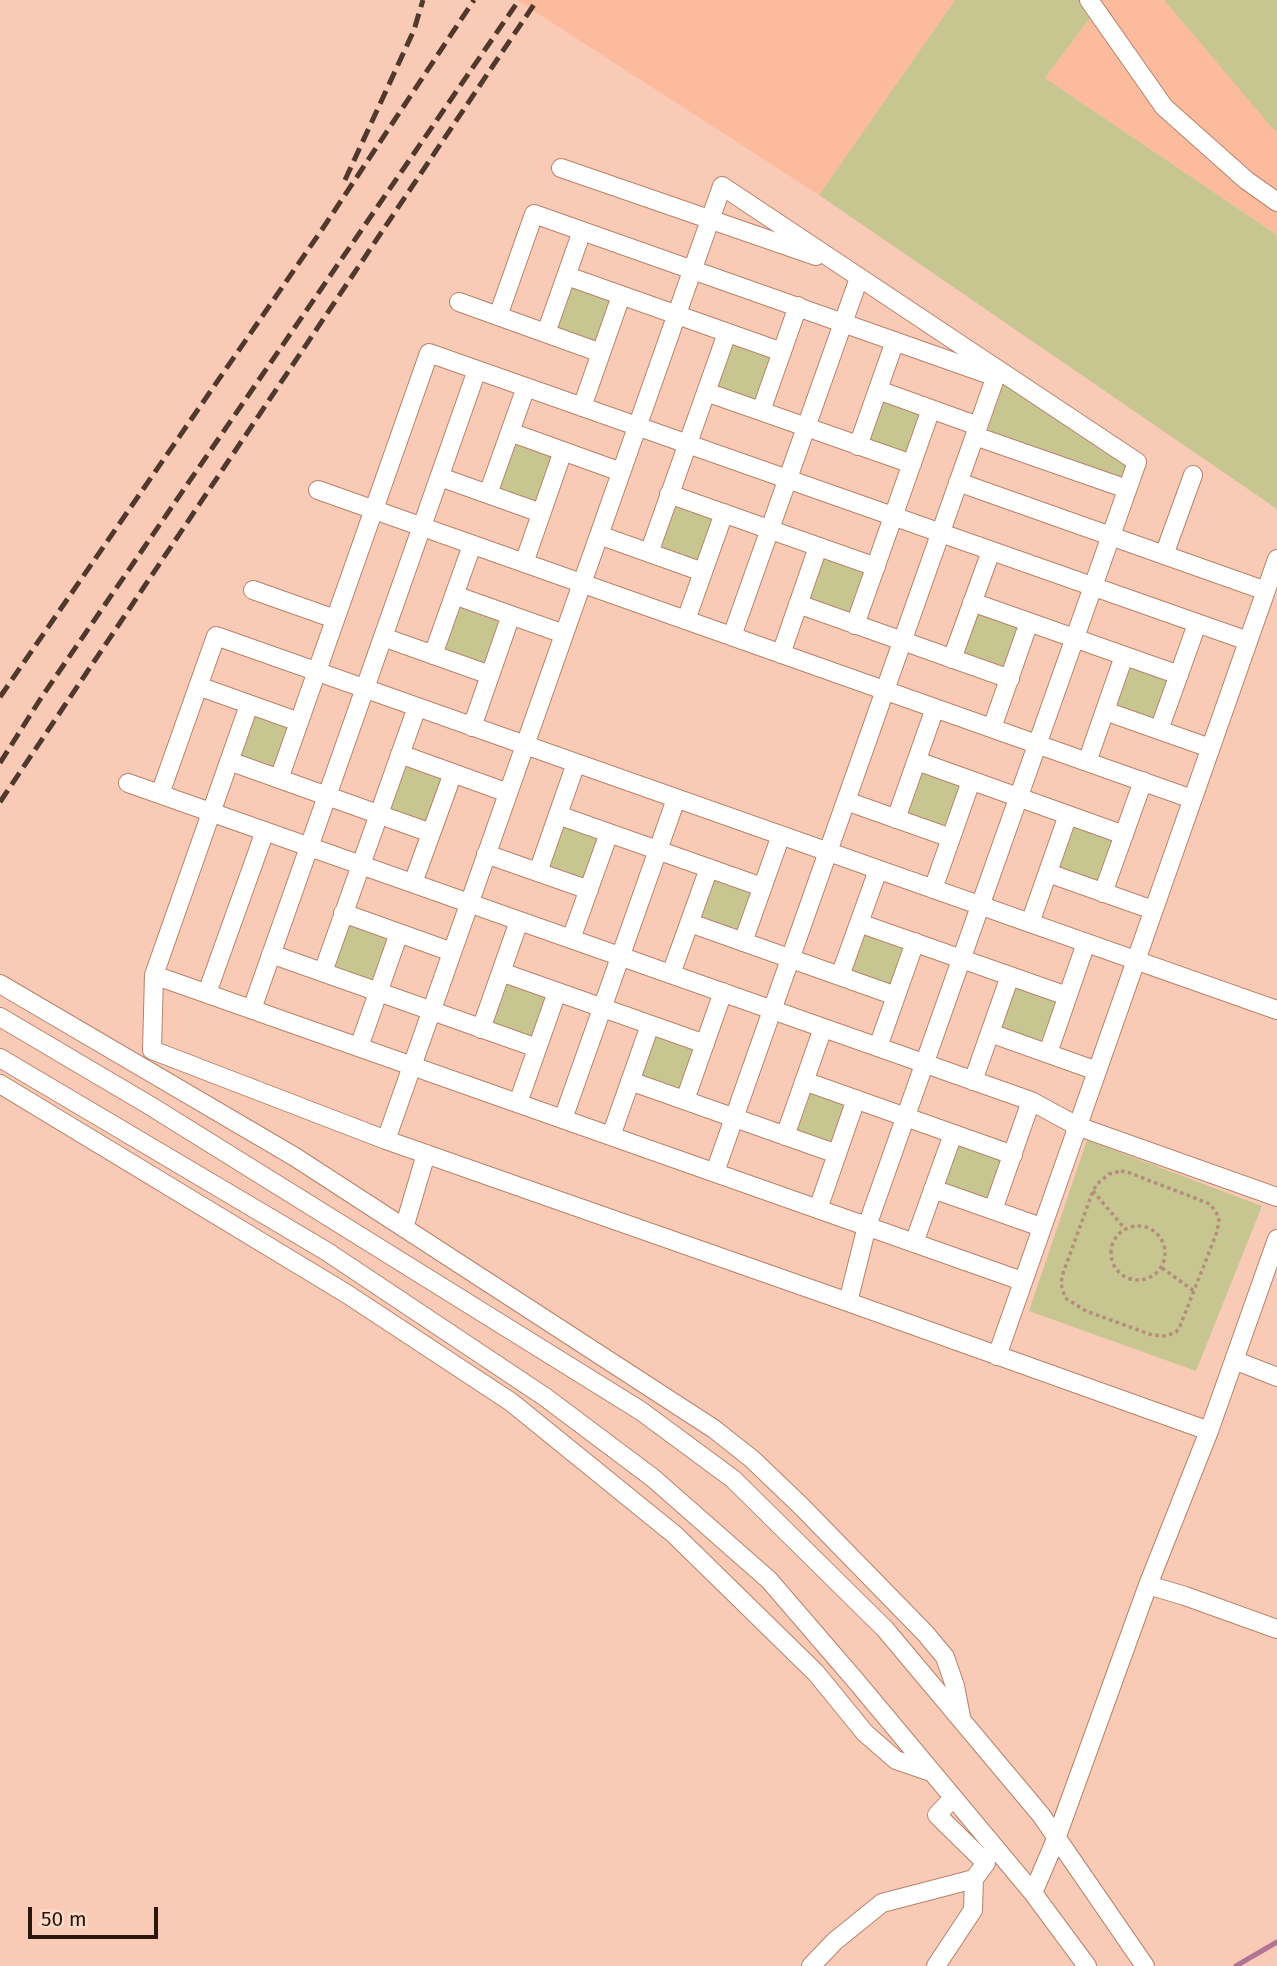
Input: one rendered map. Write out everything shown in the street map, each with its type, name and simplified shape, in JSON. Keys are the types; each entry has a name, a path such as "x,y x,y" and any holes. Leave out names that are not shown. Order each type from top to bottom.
{"street":[{"path":"1089,0 1164,107 1246,180 1277,202"},
{"path":"561,168 838,264"},
{"path":"386,1140 722,186 997,373 1137,462 867,1226 848,1302"},
{"path":"498,316 534,214 895,341 997,373"},
{"path":"546,333 582,231"},
{"path":"566,276 782,352"},
{"path":"732,636 859,278"},
{"path":"582,407 621,296"},
{"path":"459,302 601,353"},
{"path":"761,411 797,306"},
{"path":"649,552 727,333"},
{"path":"858,446 895,341"},
{"path":"279,779 429,353 1248,641"},
{"path":"252,1009 477,370"},
{"path":"715,1172 997,373"},
{"path":"488,494 526,387"},
{"path":"878,390 1127,489"},
{"path":"706,392 912,464"},
{"path":"855,625 931,410"},
{"path":"510,432 621,472"},
{"path":"524,563 563,451"},
{"path":"1164,555 1193,475"},
{"path":"440,477 541,513"},
{"path":"958,482 1266,591"},
{"path":"318,490 1192,799"},
{"path":"669,494 876,567"},
{"path":"686,620 724,513"},
{"path":"599,535 703,572"},
{"path":"433,655 472,545"},
{"path":"781,654 818,547"},
{"path":"953,659 991,551"},
{"path":"997,1356 1277,559"},
{"path":"253,590 335,619"},
{"path":"454,595 564,634"},
{"path":"972,602 1179,675"},
{"path":"798,604 1010,679"},
{"path":"472,727 512,615"},
{"path":"992,728 1029,622"},
{"path":"1159,730 1197,624"},
{"path":"160,794 216,636 1277,1010"},
{"path":"383,637 490,675"},
{"path":"1087,762 1124,656"},
{"path":"198,686 299,722"},
{"path":"249,705 154,975 152,1050 386,1140 1209,1431"},
{"path":"323,972 417,707"},
{"path":"896,819 935,708"},
{"path":"1105,711 1210,748"},
{"path":"400,754 508,793"},
{"path":"229,761 431,832"},
{"path":"916,761 1124,835"},
{"path":"538,872 576,763"},
{"path":"413,883 453,773"},
{"path":"933,889 971,780"},
{"path":"1103,892 1143,781"},
{"path":"128,783 1031,1101 1077,1126 1277,1197"},
{"path":"564,1119 676,799"},
{"path":"846,801 951,838"},
{"path":"558,815 762,887"},
{"path":"1030,923 1068,815"},
{"path":"207,993 265,831"},
{"path":"571,939 609,833"},
{"path":"743,942 780,835"},
{"path":"486,854 589,890"},
{"path":"671,975 709,868"},
{"path":"840,976 878,870"},
{"path":"1048,873 1153,910"},
{"path":"343,913 452,952"},
{"path":"481,1029 519,920"},
{"path":"690,923 896,996"},
{"path":"859,923 1068,996"},
{"path":"359,1047 399,933"},
{"path":"878,1047 915,942"},
{"path":"1048,1053 1086,943"},
{"path":"271,954 537,1048"},
{"path":"501,972 705,1044"},
{"path":"154,975 1022,1281"},
{"path":"973,1081 1010,976"},
{"path":"0,984 295,1157 714,1429 752,1459 925,1633 945,1657 955,1686 962,1721"},
{"path":"518,1103 557,992"},
{"path":"685,1100 723,992"},
{"path":"0,1017 161,1113 641,1411 733,1479 885,1629 1041,1815 1145,1966"},
{"path":"611,1136 650,1025"},
{"path":"785,1136 823,1028"},
{"path":"990,1033 1097,1071"},
{"path":"0,1058 326,1251 545,1397 653,1478 769,1580 1033,1893 1087,1966"},
{"path":"630,1081 837,1154"},
{"path":"804,1081 1013,1154"},
{"path":"0,1084 347,1294 511,1402 675,1535 816,1673 865,1733 896,1760 931,1772"},
{"path":"818,1209 856,1100"},
{"path":"993,1210 1031,1101"},
{"path":"914,1243 953,1134"},
{"path":"404,1228 426,1154"},
{"path":"933,1189 1041,1227"},
{"path":"1033,1893 1056,1839 1149,1585 1209,1431 1277,1239"},
{"path":"1234,1360 1277,1377"},
{"path":"1149,1585 1277,1629"},
{"path":"936,1966 973,1910 974,1879 986,1863 937,1815 953,1798"},
{"path":"811,1966 835,1941 882,1903 974,1879"}],"path":[{"path":"1121,1171 1210,1204 1216,1212 1219,1219 1217,1232 1180,1326 1175,1332 1166,1336 1152,1335 1086,1311 1065,1298 1062,1276 1093,1191 1109,1174 1121,1171"},
{"path":"1093,1191 1125,1229"},
{"path":"1142,1226 1158,1234 1166,1250 1161,1268 1147,1279 1138,1281 1121,1275 1111,1259 1111,1251 1118,1235 1125,1229 1142,1226"},
{"path":"1161,1268 1194,1291"}],"shaded area":[{"path":"517,0 955,0 819,195"},
{"path":"955,0 1083,0 1090,18 1045,78 1277,235 1277,509 819,195"},
{"path":"1083,0 1164,0 1277,132 1277,235 1045,78 1090,18"},
{"path":"1164,0 1277,0 1277,132 1274,130"},
{"path":"571,282 615,297 597,349 553,334"},
{"path":"729,340 773,354 756,406 712,391"},
{"path":"1005,380 1129,464 1124,482 987,432"},
{"path":"882,394 926,409 908,461 864,446"},
{"path":"512,439 556,454 538,506 495,491"},
{"path":"674,501 718,516 701,567 657,553"},
{"path":"824,553 868,567 850,619 806,604"},
{"path":"457,604 501,620 485,665 441,649"},
{"path":"978,610 1022,626 1006,671 962,656"},
{"path":"1130,661 1174,676 1156,727 1112,712"},
{"path":"250,709 294,725 277,770 233,755"},
{"path":"399,762 443,778 427,823 383,808"},
{"path":"921,769 965,785 949,830 905,815"},
{"path":"560,822 604,837 588,883 544,867"},
{"path":"1074,823 1118,839 1102,884 1058,868"},
{"path":"712,875 756,890 740,936 696,920"},
{"path":"348,920 392,936 376,981 332,966"},
{"path":"863,930 907,946 891,991 847,975"},
{"path":"505,980 549,996 533,1041 489,1026"},
{"path":"1016,986 1060,1002 1044,1047 1000,1031"},
{"path":"652,1031 696,1047 680,1092 636,1077"},
{"path":"808,1086 852,1102 836,1147 792,1132"},
{"path":"961,1140 1005,1155 989,1201 945,1185"},
{"path":"1087,1140 1262,1206 1196,1371 1029,1311"}],"waterway":[{"path":"1236,1966 1277,1942"}],"railway":[{"path":"345,180 414,30 423,0"},
{"path":"0,697 323,228 474,0"},
{"path":"0,763 41,698 519,0"},
{"path":"0,802 537,0"}]}
